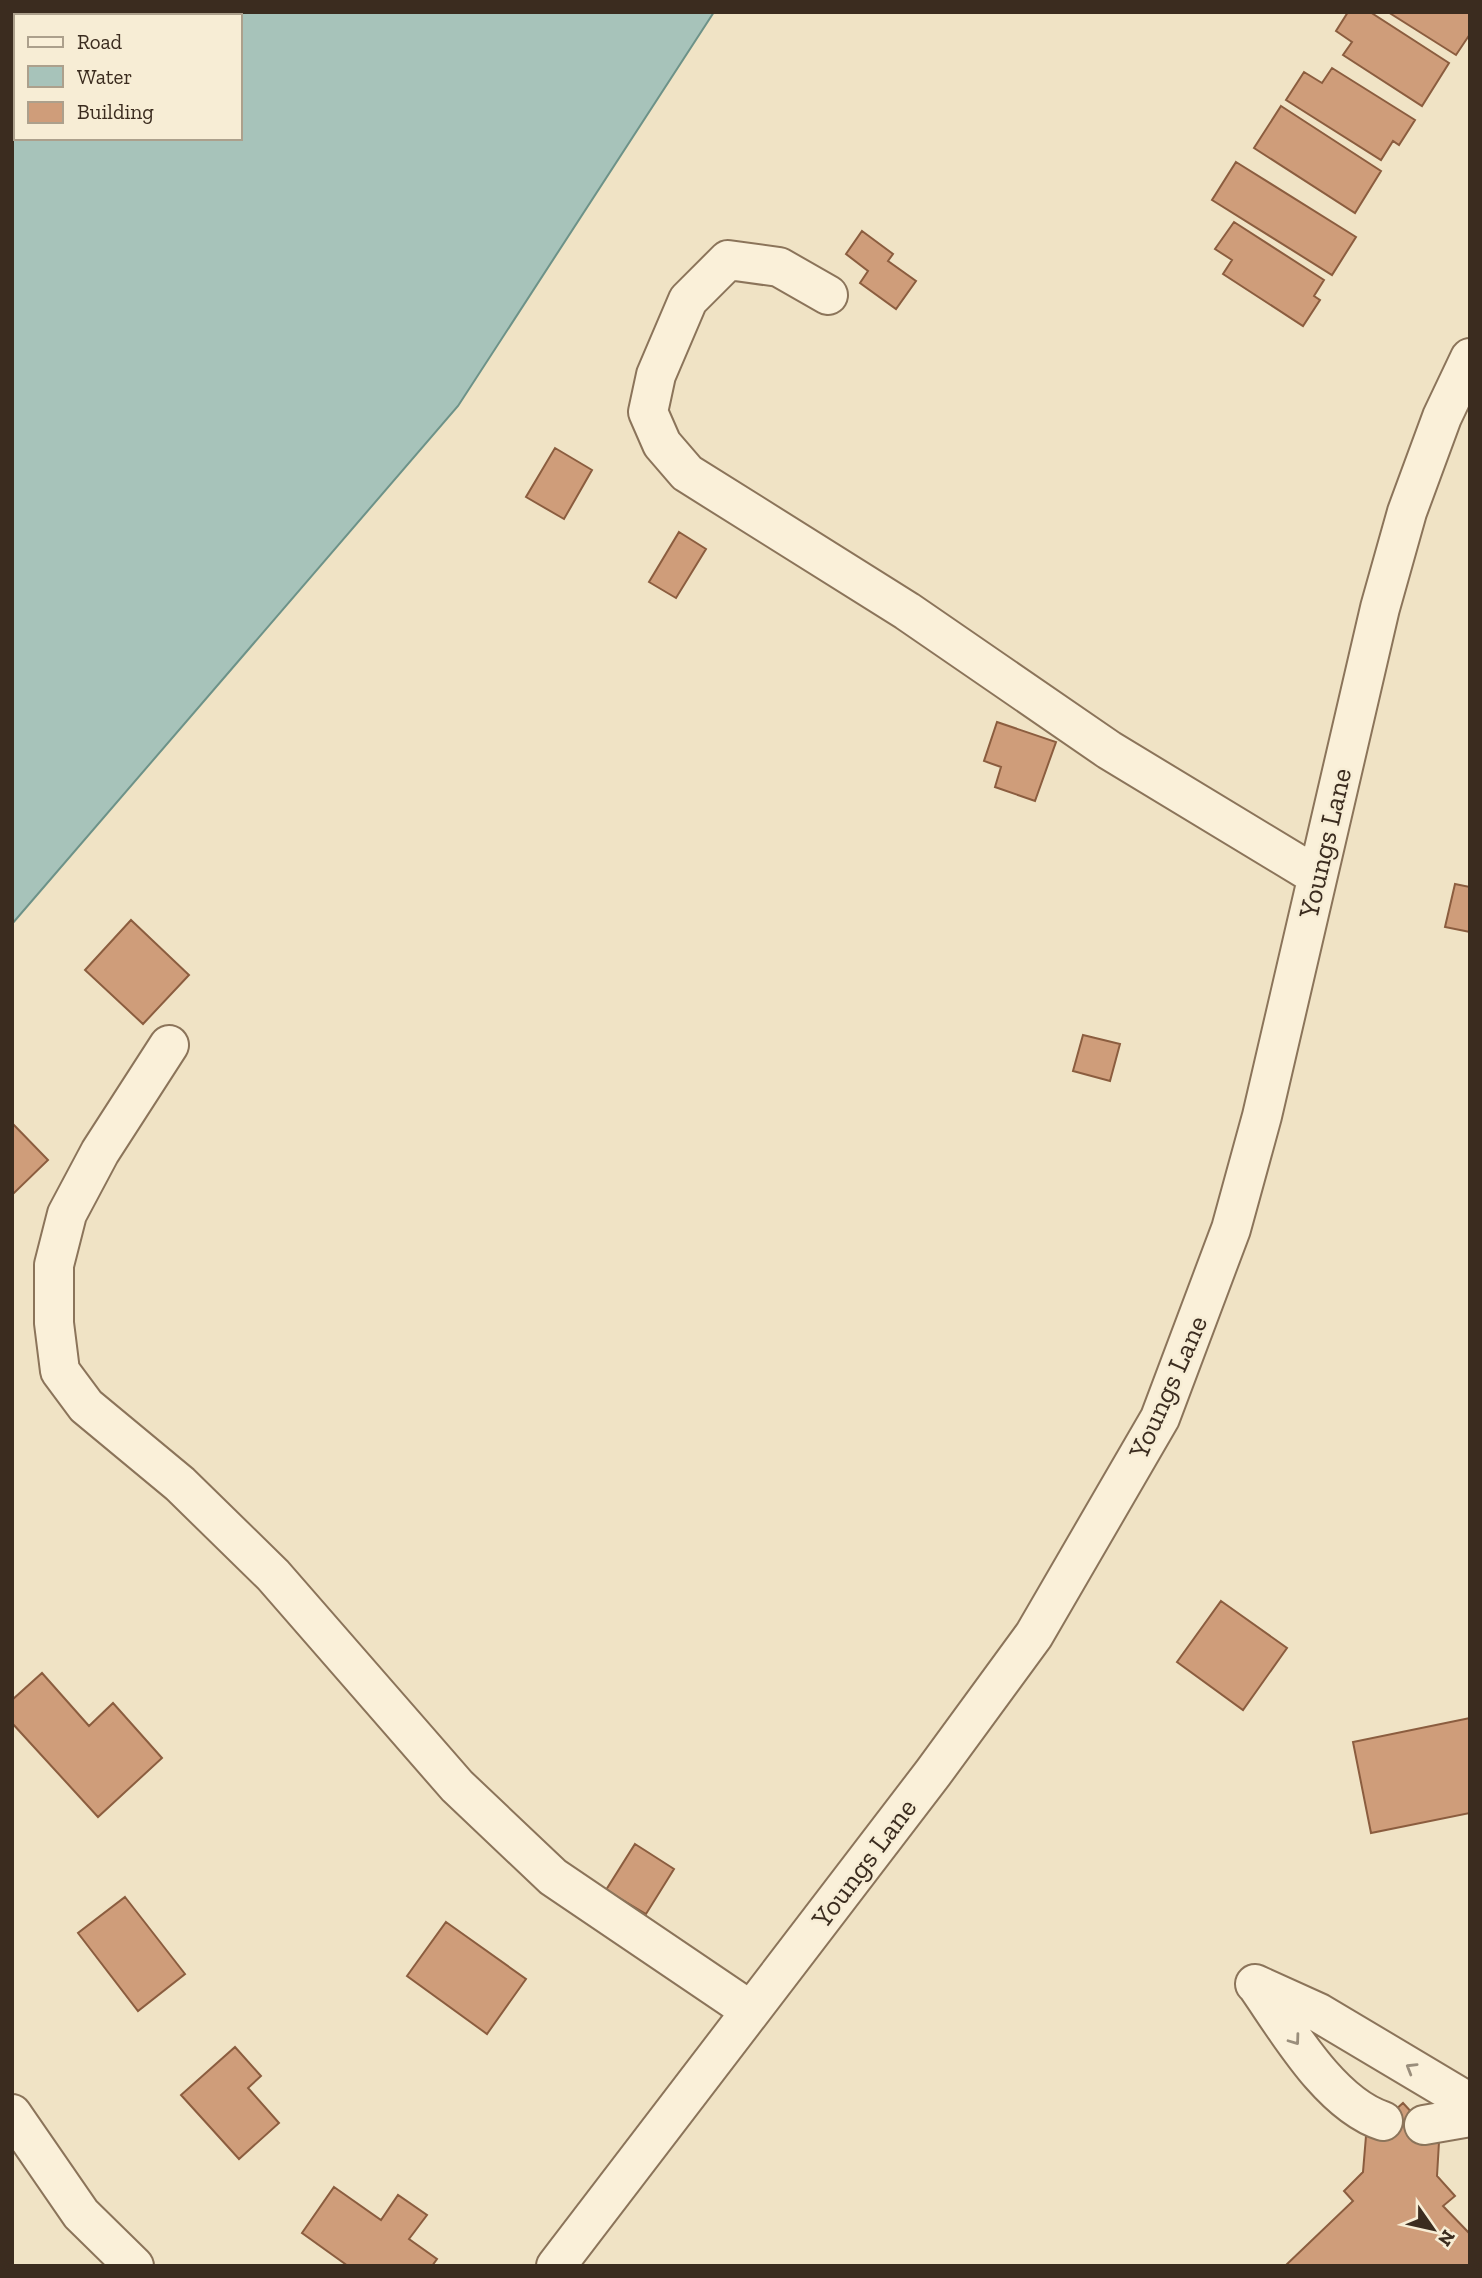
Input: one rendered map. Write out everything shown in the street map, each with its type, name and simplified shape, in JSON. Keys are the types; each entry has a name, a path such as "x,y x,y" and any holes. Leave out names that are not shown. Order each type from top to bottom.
{"street":[{"path":"828,295 779,267 728,260 688,300 656,375 648,412 662,444 687,473 907,611 1109,750 1317,876"},
{"name":"Youngs Lane","path":"556,2266 1034,1634 1160,1418 1231,1229 1262,1116 1380,608 1407,512 1442,417 1470,358"},
{"path":"169,1045 100,1152 67,1214 54,1265 54,1323 60,1371 86,1406 180,1484 273,1575 457,1786 553,1878 751,2011"},
{"path":"1382,2121 1350,2103 1324,2076 1255,1984 1319,2014 1470,2103"},
{"path":"12,2114 81,2214 134,2266"},
{"path":"1424,2125 1470,2117"}],"water":[{"path":"12,12 714,12 458,406 12,924"}],"building":[{"path":"1348,12 1370,12 1449,63 1422,106 1343,55 1352,42 1336,31"},
{"path":"1388,12 1470,12 1470,34 1456,55"},
{"path":"1332,68 1415,120 1399,145 1393,141 1381,160 1286,100 1304,72 1322,83"},
{"path":"1281,106 1381,171 1355,213 1254,148"},
{"path":"1236,162 1356,237 1332,275 1212,200"},
{"path":"1234,222 1324,280 1314,296 1320,300 1303,326 1223,274 1232,260 1215,249"},
{"path":"862,231 893,254 888,261 916,281 896,309 860,283 868,271 846,254"},
{"path":"555,448 592,470 564,519 526,497"},
{"path":"679,532 706,549 676,598 649,582"},
{"path":"997,722 1056,742 1035,801 995,787 1001,767 984,761"},
{"path":"1455,884 1470,887 1470,932 1445,927"},
{"path":"131,920 189,975 143,1024 85,970"},
{"path":"1083,1035 1120,1044 1110,1081 1073,1071"},
{"path":"12,1123 48,1160 12,1195"},
{"path":"1221,1601 1287,1648 1243,1710 1177,1662"},
{"path":"42,1673 89,1726 113,1703 162,1758 98,1817 12,1723 12,1700"},
{"path":"1470,1718 1470,1813 1371,1833 1353,1742"},
{"path":"635,1844 674,1869 646,1914 606,1890"},
{"path":"125,1897 185,1974 138,2011 78,1933"},
{"path":"446,1922 526,1979 487,2034 407,1976"},
{"path":"235,2047 261,2076 248,2088 279,2123 239,2159 181,2095"},
{"path":"1403,2103 1439,2142 1437,2176 1455,2196 1443,2206 1470,2234 1470,2266 1285,2266 1353,2201 1344,2191 1363,2172 1366,2136"},
{"path":"334,2187 381,2220 398,2195 427,2215 409,2239 437,2259 432,2266 348,2266 302,2233"}]}
